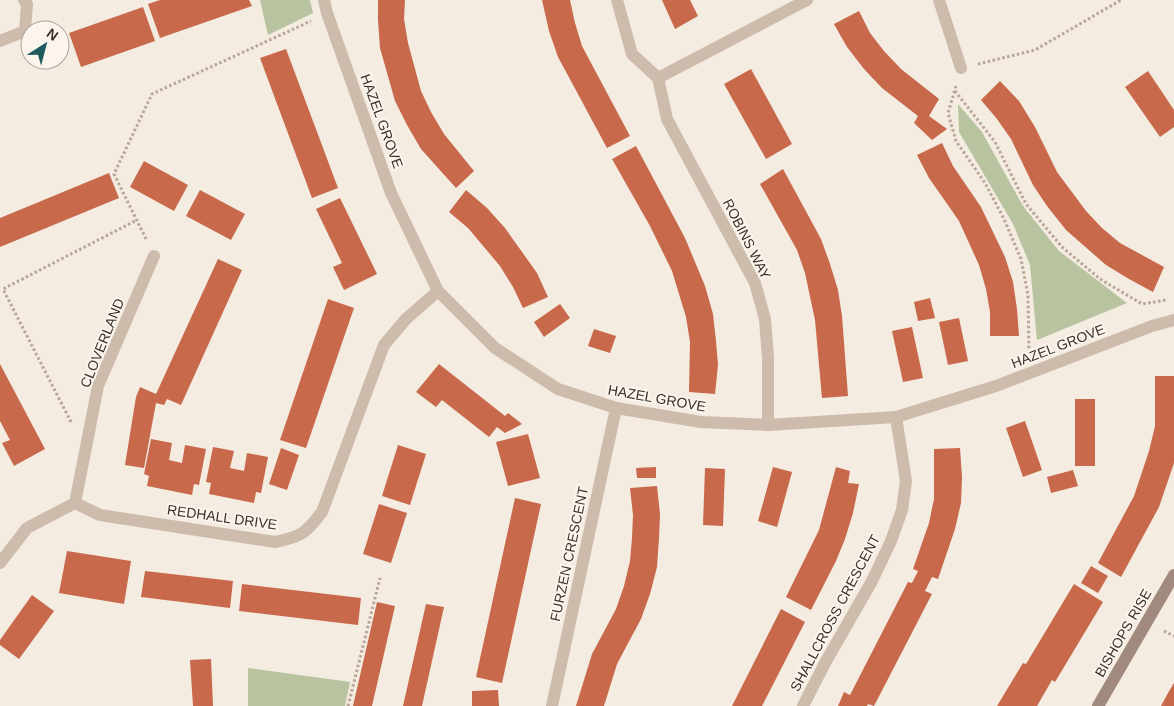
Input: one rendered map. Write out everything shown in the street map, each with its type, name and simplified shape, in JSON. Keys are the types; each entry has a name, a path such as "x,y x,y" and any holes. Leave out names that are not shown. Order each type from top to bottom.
{"street":[{"name":"HAZEL GROVE","path":"324,0 327,14 391,193 438,292 495,348 558,389 616,408 701,422 768,425 896,417 996,386 1152,326 1174,320"},
{"path":"617,0 632,54 658,78 807,0"},
{"path":"939,0 961,68"},
{"path":"0,41 25,31 30,1"},
{"name":"ROBINS WAY","path":"658,78 667,119 755,284 765,319 768,358 768,425"},
{"name":"CLOVERLAND","path":"75,503 98,386 154,256"},
{"name":"REDHALL DRIVE","path":"75,503 100,515 275,542 294,538 309,529 322,512 384,345 406,319 438,292"},
{"name":"FURZEN CRESCENT","path":"552,706 616,408"},
{"name":"SHALLCROSS CRESCENT","path":"803,706 825,663 872,581 891,541 902,510 906,481 896,417"},
{"path":"0,563 27,528 75,503"},
{"name":"BISHOPS RISE","path":"1098,706 1174,575"}],"path":[{"path":"961,68 1035,50 1121,0"},
{"path":"154,256 114,174 152,94 327,14"},
{"path":"1023,356 1029,353 1028,295 1021,259 985,184 956,141 948,113 954,90 995,142 1026,204 1062,247 1100,279 1142,304 1174,299"},
{"path":"90,427 72,425 1,289 137,220"},
{"path":"348,706 380,578"}],"green space":[{"path":"260,0 310,0 313,13 268,35"},
{"path":"958,104 982,132 1023,206 1059,251 1127,303 1037,340 1030,265 1013,224 959,132"},
{"path":"248,668 350,682 345,706 248,706"}],"building":[{"path":"160,0 249,0 252,6 160,38 148,4"},
{"path":"378,0 405,0 404,19 408,43 421,91 444,134 474,171 456,188 421,149 395,101 380,48"},
{"path":"542,0 570,0 582,46 630,136 607,148 558,57 549,31"},
{"path":"662,0 690,0 698,16 675,29"},
{"path":"143,7 155,41 81,67 70,33"},
{"path":"859,11 870,33 884,51 901,69 939,99 929,116 947,129 932,140 914,123 918,116 882,88 864,69 847,47 834,24"},
{"path":"286,49 338,188 312,198 260,58"},
{"path":"751,69 792,144 766,159 724,84"},
{"path":"1148,71 1174,110 1174,127 1160,137 1125,87"},
{"path":"1000,81 1019,101 1035,127 1057,172 1086,211 1120,243 1164,267 1153,292 1106,265 1066,230 1047,206 1033,185 1011,139 981,100"},
{"path":"942,143 953,166 981,207 1005,257 1013,282 1019,336 990,336 990,312 979,265 959,221 929,178 917,155"},
{"path":"636,146 685,238 705,286 713,314 716,341 718,365 715,394 689,392 690,342 686,317 672,271 650,226 612,159"},
{"path":"144,161 188,185 174,211 130,187"},
{"path":"783,169 821,239 838,290 842,316 848,396 822,398 815,320 805,273 797,250 760,184"},
{"path":"109,173 119,198 0,247 0,218"},
{"path":"200,190 245,214 231,240 186,216"},
{"path":"466,190 487,208 505,228 537,273 548,297 523,308 500,266 468,228 449,212"},
{"path":"340,198 377,274 344,290 333,267 342,263 316,209"},
{"path":"218,259 242,270 181,405 167,399 164,405 156,403 144,468 125,465 136,397 140,387 156,394"},
{"path":"930,298 935,318 918,321 914,302"},
{"path":"328,299 354,308 306,448 280,440"},
{"path":"560,304 570,318 544,337 534,322"},
{"path":"959,318 968,361 948,365 939,322"},
{"path":"912,327 923,378 903,382 892,331"},
{"path":"594,329 616,336 610,353 588,346"},
{"path":"0,364 45,449 14,466 2,443 10,440 0,421"},
{"path":"439,364 505,416 508,413 522,424 505,433 497,427 489,437 442,400 436,407 416,392"},
{"path":"1155,376 1174,376 1174,463 1159,507 1121,577 1098,563 1134,496 1149,451 1155,426"},
{"path":"1075,399 1095,399 1095,466 1075,466"},
{"path":"1025,421 1042,470 1023,477 1006,428"},
{"path":"528,434 540,478 508,486 496,442"},
{"path":"151,439 172,443 169,460 182,463 185,445 206,449 199,485 194,484 192,495 147,486 149,476 144,474"},
{"path":"398,445 426,454 410,505 382,496"},
{"path":"213,447 234,451 230,468 244,471 247,453 268,457 261,493 256,492 254,503 209,494 211,483 206,482"},
{"path":"281,448 299,455 287,490 269,484"},
{"path":"960,448 961,503 955,529 938,579 932,577 925,591 932,594 874,706 868,704 867,706 838,706 844,692 850,695 908,582 912,583 918,571 913,569 929,523 934,499 934,449"},
{"path":"656,467 656,478 637,478 636,468"},
{"path":"773,467 792,472 777,527 758,521"},
{"path":"836,467 850,471 848,483 859,484 845,539 811,610 786,597 819,530"},
{"path":"705,468 725,469 723,526 703,525"},
{"path":"1073,470 1078,486 1051,493 1047,477"},
{"path":"657,486 660,514 657,567 641,619 617,664 604,706 576,706 592,654 616,609 624,586 630,561 632,538 633,515 630,488"},
{"path":"515,498 541,504 502,683 476,677"},
{"path":"379,504 407,513 391,563 363,554"},
{"path":"67,551 131,561 124,604 59,593"},
{"path":"1091,566 1108,576 1098,593 1081,583"},
{"path":"145,571 233,581 230,608 141,597"},
{"path":"242,584 361,598 358,625 239,611"},
{"path":"1074,584 1103,602 1055,682 1052,680 1037,706 997,706 1023,663 1026,664"},
{"path":"32,595 54,611 19,659 0,645 0,640"},
{"path":"377,602 395,606 372,706 353,706"},
{"path":"426,604 444,607 422,706 403,706"},
{"path":"781,609 805,622 762,706 732,706"},
{"path":"211,659 213,706 193,706 190,660"},
{"path":"1174,683 1174,706 1161,706 1168,693"},
{"path":"498,690 499,706 472,706 472,691"}]}
